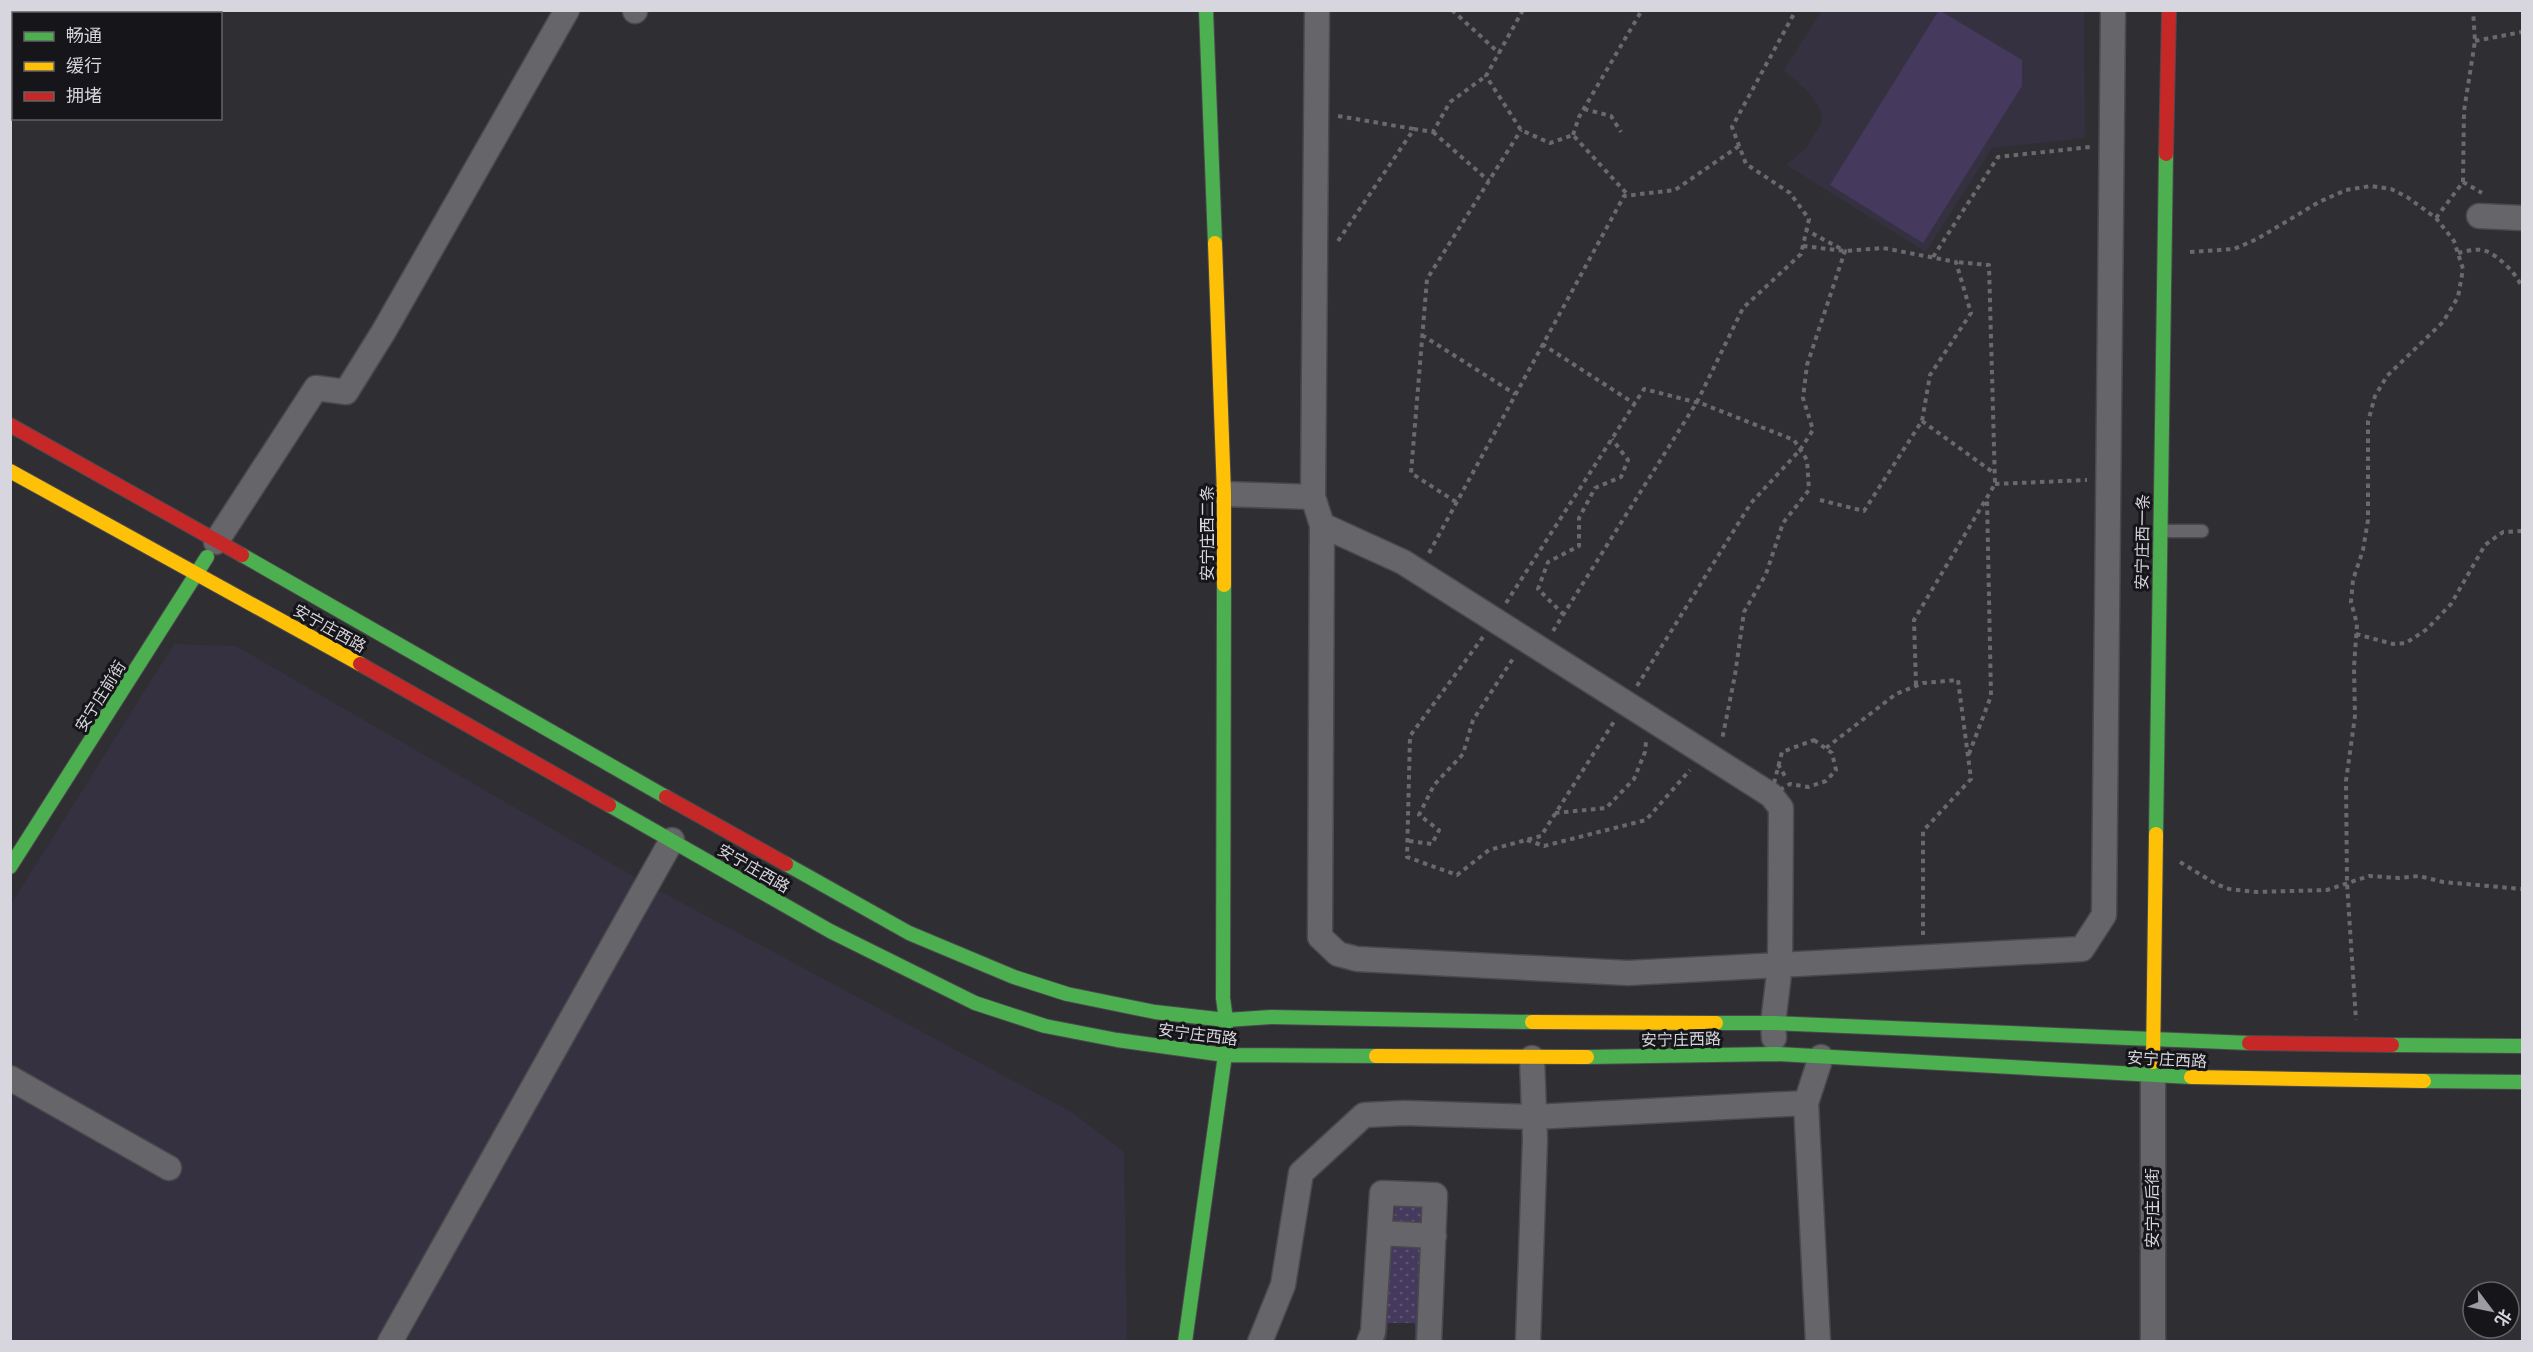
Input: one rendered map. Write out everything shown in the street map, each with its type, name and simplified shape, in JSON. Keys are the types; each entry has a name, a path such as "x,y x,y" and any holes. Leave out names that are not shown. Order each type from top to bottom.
{"main road":[{"name":"安宁庄西二条","path":"1185,1341 1225,1055 1226,1020 1223,998 1224,494 1206,10"},
{"name":"安宁庄西一条","path":"2153,1075 2159,531 2169,10"},
{"name":"安宁庄西路","path":"10,425 909,933 1014,977 1067,994 1155,1012 1226,1020 1271,1017 1521,1022 1773,1023 2152,1040 2523,1046"},
{"name":"安宁庄西路","path":"10,471 196,575 268,612 830,931 975,1004 1045,1026 1117,1040 1225,1055 1532,1058 1776,1054 2205,1078 2523,1083"},
{"name":"安宁庄前街","path":"10,867 216,542"}],"street":[{"path":"216,542 315,388 346,392 384,331 567,10"},
{"path":"1317,10 1313,497 1322,525 1320,938 1338,954 1357,959 1628,973 2082,949 2104,915 2113,10"},
{"path":"2479,216 2523,219"},
{"path":"1224,494 1313,497"},
{"path":"1322,525 1403,562 1711,758 1780,790 1780,966 1773,1023 1776,1054"},
{"path":"390,1341 672,840"},
{"path":"1528,1341 1534,1117 1532,1058"},
{"path":"1818,1341 1806,1103 1821,1058"},
{"name":"安宁庄后街","path":"2153,1075 2153,1341"},
{"path":"10,1078 169,1168"},
{"path":"1260,1341 1283,1285 1301,1173 1364,1114 1534,1117 1806,1103"},
{"path":"1369,1341 1373,1332 1382,1193 1435,1195 1430,1341"},
{"path":"1380,1233 1434,1236"}],"lane":[{"path":"2159,531 2202,531"}],"path":[{"path":"1452,10 1499,53"},
{"path":"1433,132 1450,102 1486,76 1523,10"},
{"path":"1486,76 1521,130 1550,143 1573,135 1584,109 1642,10"},
{"path":"1409,841 1432,844 1439,830 1419,815 1434,785 1463,754 1473,720 1534,644 1564,615 1697,402 1743,308 1800,254 1809,219 1790,193 1746,164 1732,127 1796,10"},
{"path":"2436,218 2463,182 2464,111 2475,41 2473,10"},
{"path":"2475,41 2523,33"},
{"path":"1584,109 1611,116 1621,132"},
{"path":"1316,112 1433,132 1489,181"},
{"path":"1335,246 1414,129"},
{"path":"1456,502 1411,473 1427,279 1521,130"},
{"path":"1573,135 1628,196"},
{"path":"1933,258 1998,157 2112,145"},
{"path":"1419,572 1624,196 1675,190 1739,146"},
{"path":"2186,252 2234,249 2257,239 2319,202 2346,190 2371,186 2391,189 2408,197 2436,218 2454,241 2463,269 2458,297 2443,322 2395,367 2374,396 2368,422 2368,520 2363,550 2353,580 2351,602 2357,624 2354,667 2355,716 2346,781 2347,883 2357,1045"},
{"path":"1806,230 1845,251"},
{"path":"1803,246 1845,251 1884,248 1956,262 1989,265 1995,484 1914,620 1916,685"},
{"path":"2458,253 2470,250 2487,251 2503,263 2520,281 2523,288"},
{"path":"1526,840 1544,846 1646,820 1711,758 1736,675 1744,612 1766,574 1783,523 1809,490 1807,460 1800,450 1794,440 1697,402 1644,389 1496,620 1410,736 1407,857 1457,875 1489,850 1526,840 1541,836 1751,503 1800,450 1813,430 1803,398 1807,365 1845,251"},
{"path":"1820,500 1864,511 1922,421 1930,375 1971,313 1956,262"},
{"path":"1422,334 1515,394"},
{"path":"1542,344 1635,404"},
{"path":"1922,421 1995,474"},
{"path":"1564,615 1538,589 1548,562 1579,546 1579,518 1595,488 1621,477 1628,460 1612,439"},
{"path":"1995,484 2108,479"},
{"path":"1968,755 1990,696 1987,497"},
{"path":"2356,634 2393,644 2406,643 2427,629 2451,604 2485,545 2502,532 2523,531"},
{"path":"1826,748 1896,694 1916,685 1958,680 1971,779 1923,831 1922,958"},
{"path":"1556,813 1606,808 1634,779 1645,752 1648,718"},
{"path":"1815,740 1832,753 1836,770 1826,781 1809,787 1780,790 1778,764 1782,752 1815,740"},
{"path":"1778,764 1780,790"},
{"path":"2169,863 2181,862 2201,876 2229,889 2257,892 2327,890 2369,876 2399,878 2419,876 2443,882 2523,889"}],"shaded area":[{"path":"1939,10 2022,60 2022,86 1923,243 1830,185"},
{"path":"1821,11 2084,11 2085,138 1992,148 1926,252 1786,165 1806,148 1821,123 1822,115 1818,105 1810,94 1784,70"},
{"path":"174,644 236,646 647,884 1073,1113 1124,1152 1127,1341 11,1341 10,906"},
{"path":"1395,1205 1428,1208 1426,1226 1394,1227"},
{"path":"1383,1235 1423,1238 1422,1341 1415,1341 1415,1323 1388,1323 1386,1341 1376,1342"}],"traffic: fast":[{"path":"1206,10 1215,243"},
{"path":"2156,834 2166,154"},
{"path":"242,555 666,797"},
{"path":"10,867 207,557"},
{"path":"1185,1342 1225,1055 1226,1020 1223,998 1224,585"},
{"path":"609,805 830,931 975,1003 1045,1026 1117,1040 1225,1055 1376,1056"},
{"path":"786,864 909,933 1014,977 1067,994 1155,1012 1226,1020 1271,1017 1532,1022"},
{"path":"1716,1023 1773,1023 2249,1043"},
{"path":"2392,1045 2522,1046"},
{"path":"1587,1057 1776,1054 2191,1077"},
{"path":"2424,1081 2522,1082"}],"traffic: slow":[{"path":"1215,243 1224,494 1224,585"},
{"path":"10,471 360,664"},
{"path":"2153,1062 2156,834"},
{"path":"1532,1022 1716,1023"},
{"path":"1376,1056 1587,1057"},
{"path":"2191,1077 2424,1081"}],"traffic: jam":[{"path":"2166,154 2169,10"},
{"path":"10,425 242,555"},
{"path":"360,664 609,805"},
{"path":"666,797 786,864"},
{"path":"2249,1043 2392,1045"}]}
